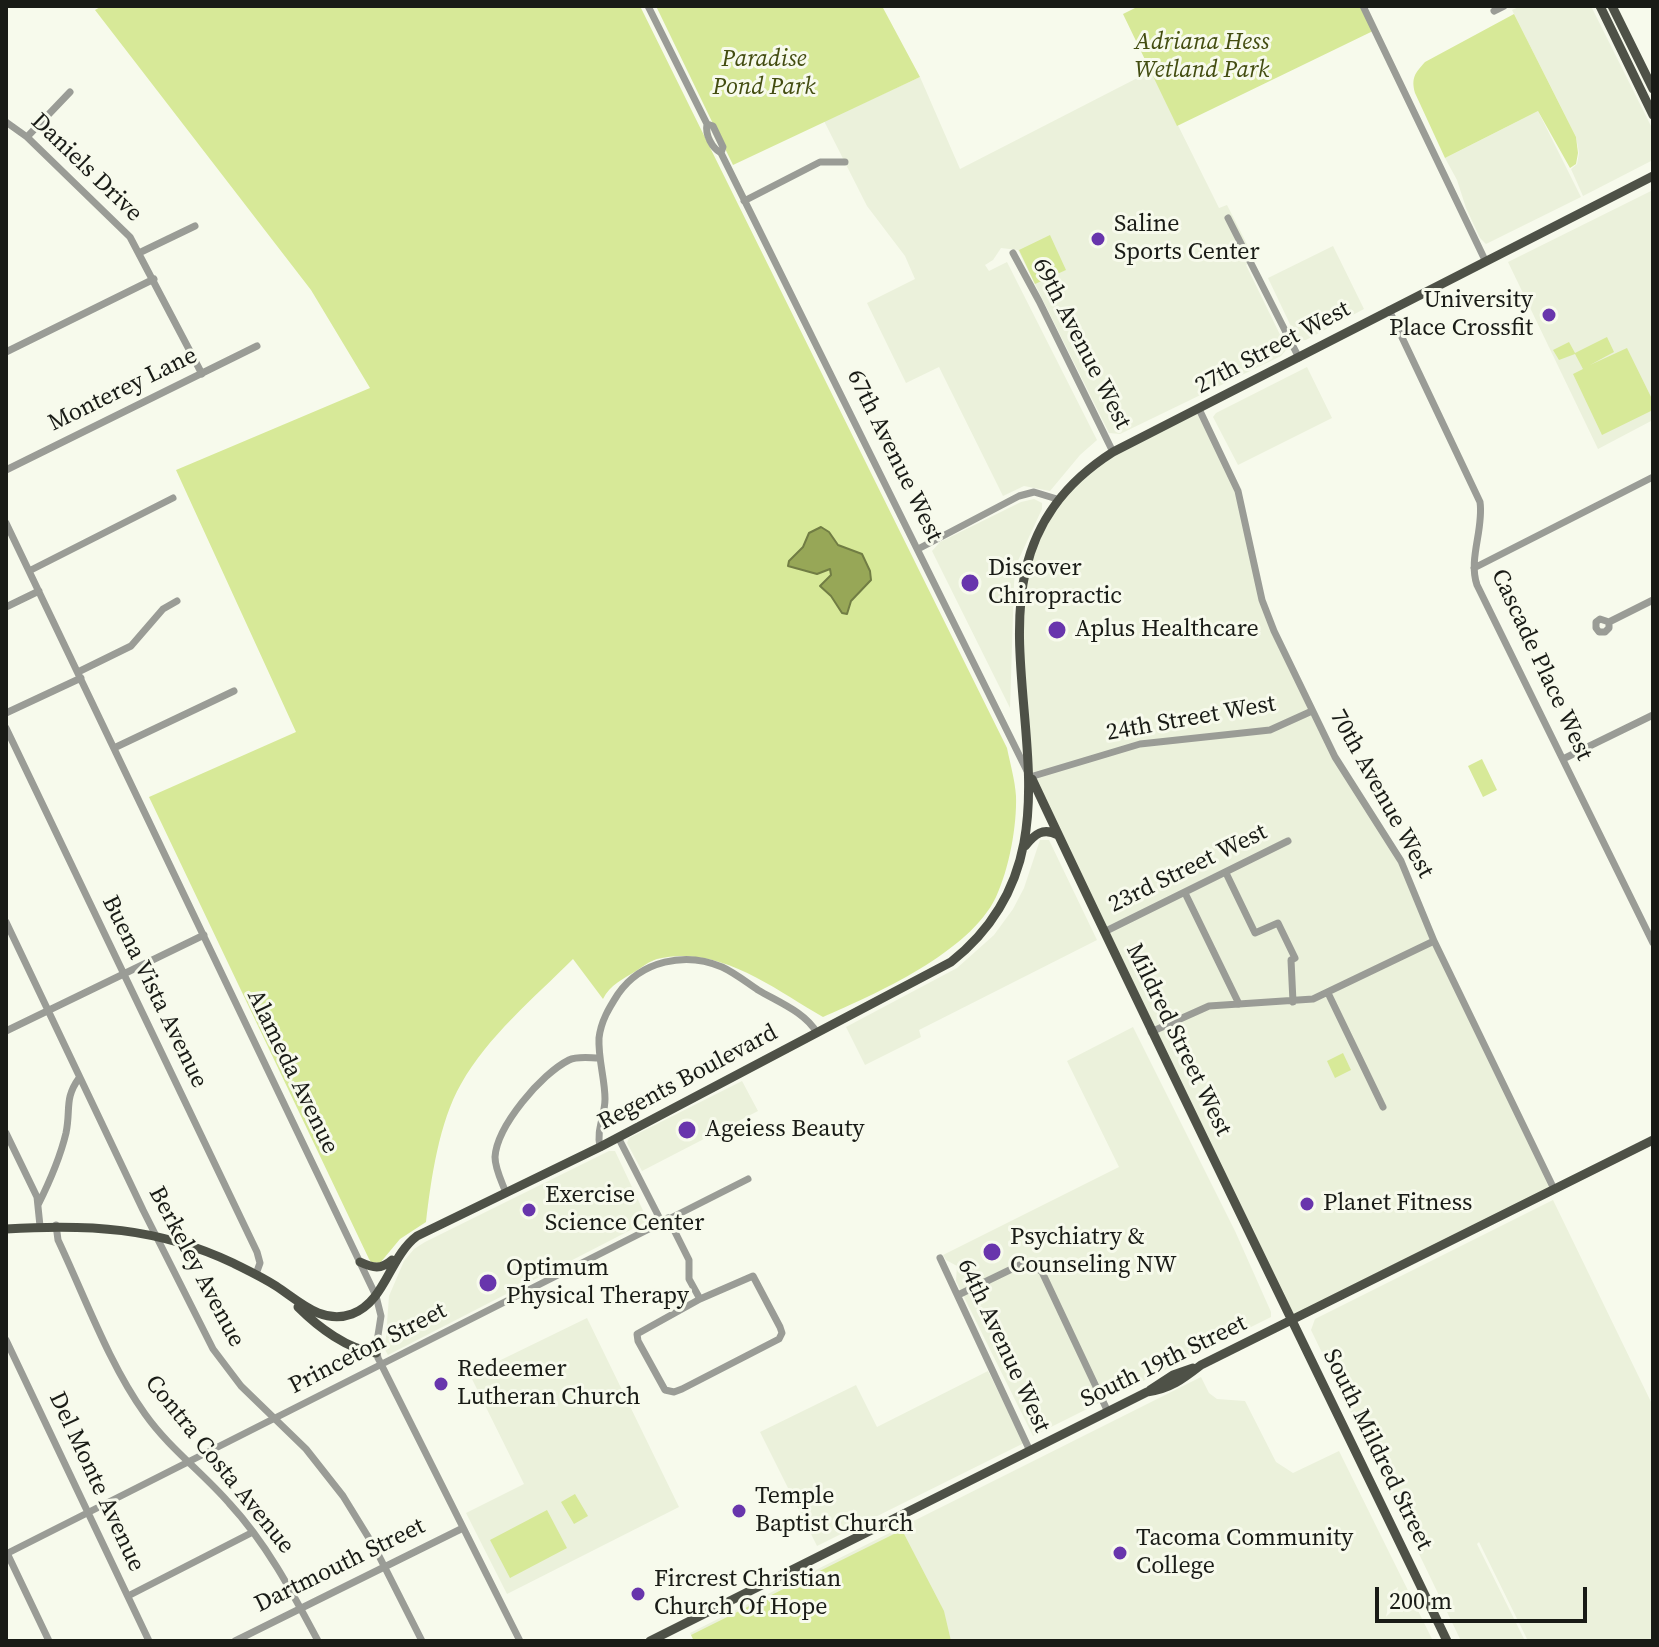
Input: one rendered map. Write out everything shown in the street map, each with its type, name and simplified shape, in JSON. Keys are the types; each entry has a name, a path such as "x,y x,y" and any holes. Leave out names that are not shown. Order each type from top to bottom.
{"main road":[{"path":"1600,6 1653,115"},
{"path":"1612,6 1649,71 1653,89"},
{"name":"27th Street West","path":"1057,499 1084,472 1113,452 1653,176"},
{"name":"Regents Boulevard","path":"376,1296 398,1256 417,1236 600,1147 934,972 966,950 990,922 1010,890 1025,846 1030,777 1022,690 1021,595 1034,540 1057,499"},
{"name":"Mildred Street West","path":"1030,777 1292,1320"},
{"path":"1025,846 1039,832 1049,831 1058,835"},
{"name":"South 19th Street","path":"650,1641 1147,1392 1164,1390 1201,1365 1653,1140"},
{"path":"6,1229 56,1225 103,1227 156,1237 216,1255 256,1274 310,1310 334,1316 365,1308 376,1296"},
{"path":"360,1262 375,1268 387,1265 398,1256"},
{"path":"279,1288 325,1329 358,1348 376,1353"},
{"name":"South Mildred Street","path":"1292,1320 1447,1641"}],"street":[{"name":"67th Avenue West","path":"648,6 707,124 706,131 715,150 721,153 1030,777"},
{"path":"1363,6 1485,260"},
{"path":"1494,11 1504,6"},
{"path":"27,137 70,92"},
{"name":"Daniels Drive","path":"6,122 27,137 124,229 141,252 202,374"},
{"path":"744,201 820,162 845,162"},
{"path":"1228,218 1299,358"},
{"path":"141,252 195,226"},
{"name":"69th Avenue West","path":"1013,253 1113,452"},
{"path":"6,352 154,279"},
{"name":"Cascade Place West","path":"1389,310 1480,502 1474,577 1481,594 1653,943"},
{"name":"Monterey Lane","path":"6,470 257,346"},
{"name":"70th Avenue West","path":"1199,409 1238,491 1265,611 1335,757 1401,861 1434,941 1554,1189"},
{"path":"1474,568 1653,477"},
{"path":"918,549 1019,496 1034,492 1057,499"},
{"path":"29,571 173,498"},
{"name":"Alameda Avenue","path":"6,523 376,1296 381,1316 376,1353 381,1365 520,1641"},
{"path":"6,607 39,591"},
{"path":"1609,622 1653,600"},
{"path":"6,713 131,646 163,609 177,601"},
{"path":"114,748 234,691"},
{"name":"24th Street West","path":"1030,777 1140,744 1270,730 1312,711"},
{"path":"1563,759 1653,715"},
{"name":"Buena Vista Avenue","path":"6,728 257,1252 260,1263 256,1274"},
{"name":"23rd Street West","path":"1104,932 1288,841"},
{"path":"1226,873 1255,933 1278,923 1295,958 1291,960 1293,1002"},
{"path":"1185,893 1239,1004"},
{"name":"Berkeley Avenue","path":"6,922 156,1237 213,1349 241,1386 306,1449 331,1480 384,1566 422,1641"},
{"path":"6,1031 204,935"},
{"path":"1151,1032 1203,1008 1308,1000 1434,941"},
{"path":"600,1147 597,1136 605,1099 599,1039 604,1017 620,991 636,975 671,961 702,961 724,968 805,1019 817,1033"},
{"path":"1328,993 1383,1107"},
{"path":"506,1193 495,1158 518,1108 540,1082 568,1061 599,1058"},
{"path":"38,1205 59,1159 67,1130 69,1092 79,1078"},
{"path":"6,1133 37,1197 40,1226"},
{"path":"618,1137 689,1260 689,1279 700,1299"},
{"name":"Princeton Street","path":"7,1553 90,1514 664,1219 748,1179"},
{"name":"Contra Costa Avenue","path":"56,1225 58,1240 131,1392 156,1428 253,1532 274,1561 318,1641"},
{"name":"64th Avenue West","path":"940,1258 1030,1451"},
{"path":"958,1295 1009,1269 1031,1263 1040,1269 1108,1412"},
{"path":"753,1276 780,1327 781,1336 775,1342 682,1389 667,1391 658,1380 637,1334 700,1299 753,1276"},
{"name":"Del Monte Avenue","path":"6,1340 149,1641"},
{"name":"Dartmouth Street","path":"235,1641 463,1528"},
{"path":"128,1596 253,1532"},
{"path":"7,1553 49,1641"}],"shaded area":[{"path":"1521,6 1591,6 1653,130 1653,160 1583,196 1571,169 1577,164 1579,153 1576,137 1512,10"},
{"path":"1151,71 1219,208 1227,205 1255,260 1246,265 1287,349 1281,356 1120,434 1109,433 1018,250 1001,248 985,265 989,271 1007,262 1097,440 1050,491 1024,486 1003,496 939,367 906,383 867,303 915,279 905,256 867,206 824,121 920,77 960,169"},
{"path":"1538,111 1581,197 1486,244 1480,238 1445,158"},
{"path":"1653,190 1653,420 1598,449 1508,262"},
{"path":"1333,246 1364,309 1306,340 1298,341 1268,278"},
{"path":"1307,367 1332,418 1238,465 1213,417"},
{"path":"1199,409 1234,479 1262,600 1335,757 1410,881 1552,1189 1292,1320 1030,777 1020,617 1023,578 1057,499 1095,463"},
{"path":"1034,499 1042,503 1042,509 1016,565 1010,708 932,551 940,542 1021,502"},
{"path":"821,527 838,545 862,554 870,571 871,580 851,601 847,614 842,613 820,586 831,575 830,569 817,574 788,566 803,547 809,533"},
{"path":"1040,840 1049,840 1097,940 919,1030 921,1037 865,1065 846,1027 957,968 994,935 1024,888"},
{"path":"1133,1027 1235,1231 1271,1317 1033,1436 956,1281 957,1266 943,1255 1119,1167 1067,1061"},
{"path":"742,1081 758,1111 642,1171 627,1143 629,1138"},
{"path":"609,1151 615,1151 648,1221 388,1355 385,1350 389,1296 404,1261 414,1249"},
{"path":"1553,1200 1653,1406 1653,1641 1528,1641 1479,1542 1477,1544 1525,1641 1461,1641 1311,1330 1315,1319"},
{"path":"587,1318 679,1507 507,1594 466,1513 524,1484 470,1375"},
{"path":"988,1371 1024,1443 817,1546 760,1432 856,1385 877,1427"},
{"name":"Tacoma Community College","path":"1201,1377 1209,1393 1217,1399 1245,1401 1276,1462 1293,1473 1339,1451 1433,1641 694,1641 690,1633"}],"green space":[{"path":"102,6 640,6 1007,748 1016,808 1005,874 996,897 965,936 920,969 823,1017 765,982 724,963 680,956 646,964 617,983 603,999 573,959 512,1018 472,1066 447,1116 433,1169 426,1222 400,1239 380,1263 369,1259 149,797 296,732 176,470 370,388 311,290 95,10"},
{"name":"Paradise Pond Park","path":"656,6 882,6 920,77 733,165"},
{"name":"Adriana Hess Wetland Park","path":"1139,6 1361,6 1373,31 1177,126 1123,14"},
{"path":"1514,14 1576,137 1576,164 1570,168 1538,111 1445,158 1415,93 1415,76 1425,62"},
{"path":"1050,235 1066,270 1035,284 1019,250"},
{"path":"1607,337 1614,352 1590,365 1627,348 1653,401 1653,410 1602,435 1573,374 1583,369 1575,354 1559,360 1553,350 1569,342 1575,353"},
{"path":"1482,759 1497,790 1483,797 1468,766"},
{"path":"1343,1053 1351,1070 1335,1078 1327,1061"},
{"path":"575,1494 588,1516 574,1524 561,1502"},
{"path":"547,1510 567,1548 510,1578 490,1540"},
{"path":"902,1530 944,1611 951,1641 694,1641 691,1635"}],"place":[{"name":"Saline Sports Center","path":"1098,239"},
{"name":"University Place Crossfit","path":"1549,315"},
{"name":"Discover Chiropractic","path":"970,583"},
{"name":"Aplus Healthcare","path":"1057,630"},
{"name":"Ageiess Beauty","path":"687,1130"},
{"name":"Planet Fitness","path":"1307,1204"},
{"name":"Exercise Science Center","path":"529,1210"},
{"name":"Psychiatry & Counseling NW","path":"992,1252"},
{"name":"Optimum Physical Therapy","path":"488,1283"},
{"name":"Redeemer Lutheran Church","path":"441,1384"},
{"name":"Temple Baptist Church","path":"739,1511"},
{"name":"Tacoma Community College","path":"1120,1553"},
{"name":"Fircrest Christian Church Of Hope","path":"638,1594"}]}
